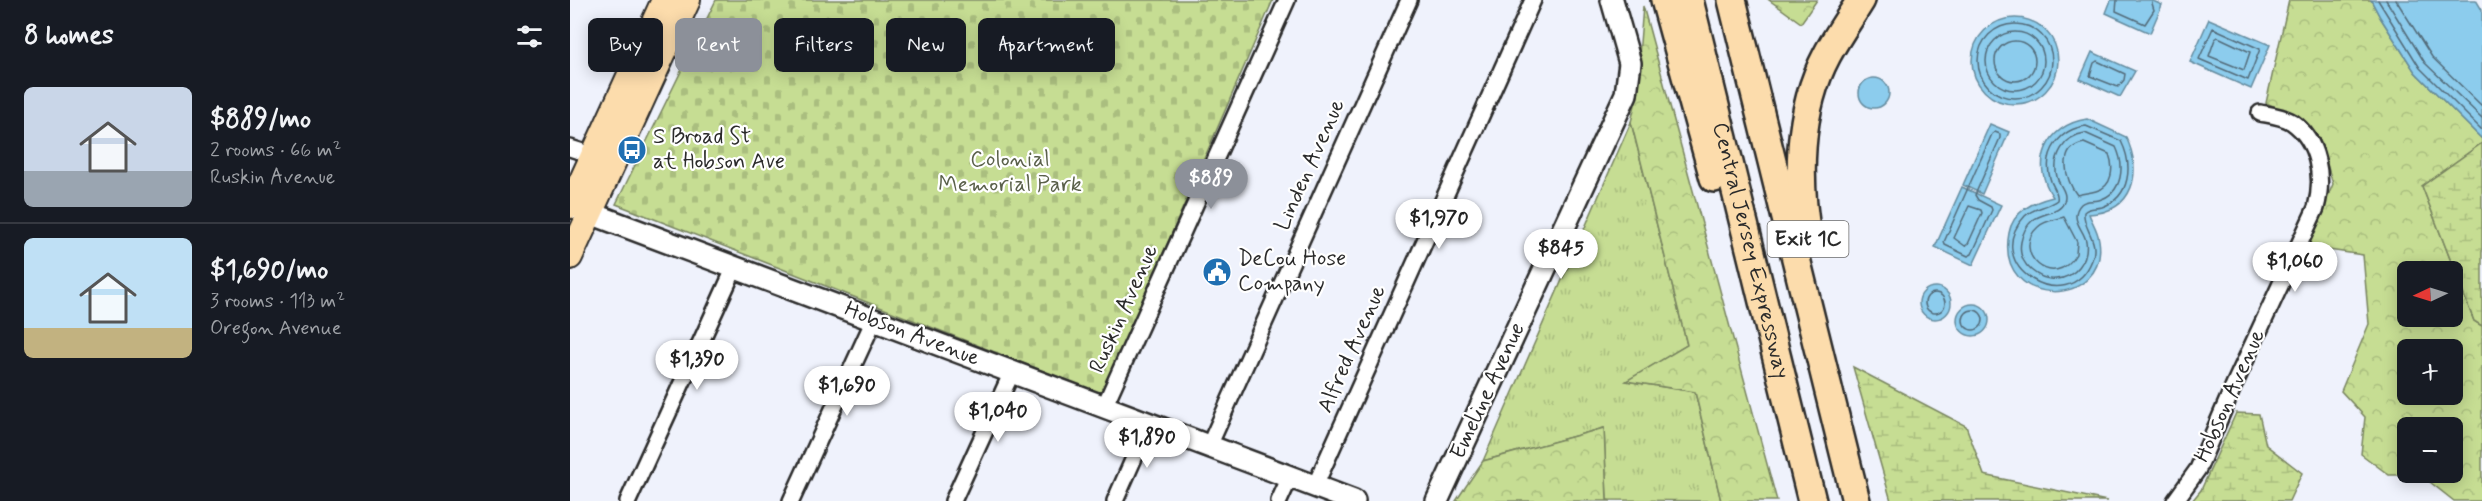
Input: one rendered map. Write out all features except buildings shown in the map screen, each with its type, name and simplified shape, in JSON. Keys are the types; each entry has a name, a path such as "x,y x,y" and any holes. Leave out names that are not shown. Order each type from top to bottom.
{"highway":[{"path":"1665,0 1714,178 1793,426"},
{"name":"Central Jersey Expressway","path":"1689,0 1812,501"},
{"name":"Central Jersey Expressway","path":"1732,0 1854,494"},
{"name":"Exit 1C","path":"1854,494 1803,212 1801,182 1806,120 1815,86 1826,56 1861,0"}],"main road":[{"path":"660,18 664,0"},
{"path":"663,39 688,0"},
{"path":"570,257 577,208 605,160 644,72"}],"street":[{"name":"Ruskin Avenue","path":"1104,407 1287,0"},
{"name":"Linden Avenue","path":"1209,446 1409,0"},
{"name":"Alfred Avenue","path":"1315,486 1533,0"},
{"name":"Emeline Avenue","path":"1437,501 1626,94 1630,71 1627,49 1612,0"},
{"name":"Hobson Avenue","path":"2175,501 2198,469 2234,385 2316,208 2320,194 2318,162 2304,134 2292,123 2279,116 2260,112"},
{"path":"570,148 605,160"},
{"name":"Hobson Avenue","path":"577,208 604,216 1354,501"},
{"path":"628,501 735,267"},
{"path":"791,501 874,320"},
{"path":"953,501 1012,372"},
{"path":"1115,501 1149,424"},
{"path":"1279,501 1290,477"}],"green space":[{"name":"Colonial Memorial Park","path":"716,0 1273,0 1102,394 616,204 681,72 762,72 762,18 707,18"},
{"path":"1769,0 1817,0 1801,23"},
{"path":"2289,0 2371,0 2415,72 2482,139 2482,143 2422,186 2451,261 2397,261 2397,327 2463,327 2463,292 2474,321 2482,326 2482,501 2454,501 2431,483 2463,483 2463,417 2397,417 2397,475 2389,475 2361,454 2365,417 2341,391 2369,324 2363,255 2307,247 2333,184 2319,138 2295,115 2266,103"},
{"path":"1643,6 1777,501 1721,501 1695,392 1626,381 1687,345 1631,122 1635,105"},
{"path":"1631,122 1687,345 1627,381 1695,392 1721,501 1607,500 1604,428 1483,461"},
{"path":"2482,143 2482,326 2474,321 2463,292 2463,261 2451,261 2422,186"},
{"path":"1853,367 1966,426 1984,475 2107,501 1891,501"},
{"path":"2236,413 2259,414 2266,445 2302,473 2289,501 2192,501 2201,490"},
{"path":"1604,428 1607,500 1611,501 1456,501 1483,461"}],"water":[{"path":"2111,0 2151,0 2162,5 2150,33 2106,13"},
{"path":"2371,0 2476,0 2482,10 2482,139 2415,72"},
{"path":"2015,18 2039,25 2051,37 2058,61 2051,85 2039,97 2015,104 1991,97 1979,85 1972,61 1979,37 1991,25"},
{"path":"2209,19 2270,45 2251,89 2190,62"},
{"path":"2092,52 2135,71 2120,97 2080,79"},
{"path":"1874,78 1884,83 1889,93 1884,103 1874,108 1864,103 1859,93 1864,83"},
{"path":"2087,119 2126,137 2134,164 2131,188 2116,206 2104,212 2089,214 2099,240 2098,263 2087,279 2071,289 2052,292 2034,288 2018,277 2009,259 2011,225 2019,213 2025,209 2053,197 2043,172 2046,148 2061,129"},
{"path":"1990,124 2009,132 1982,194 1963,185"},
{"path":"1962,187 2001,205 1973,265 1935,247"},
{"path":"1935,287 1947,291 1951,303 1947,315 1935,319 1923,315 1919,303 1923,291"},
{"path":"1973,304 1985,308 1989,320 1985,332 1973,336 1961,332 1957,320 1961,308"}],"place":[{"name":"S Broad St at Hobson Ave","path":"632,150"},
{"name":"DeCou Hose Company","path":"1217,272"}]}
